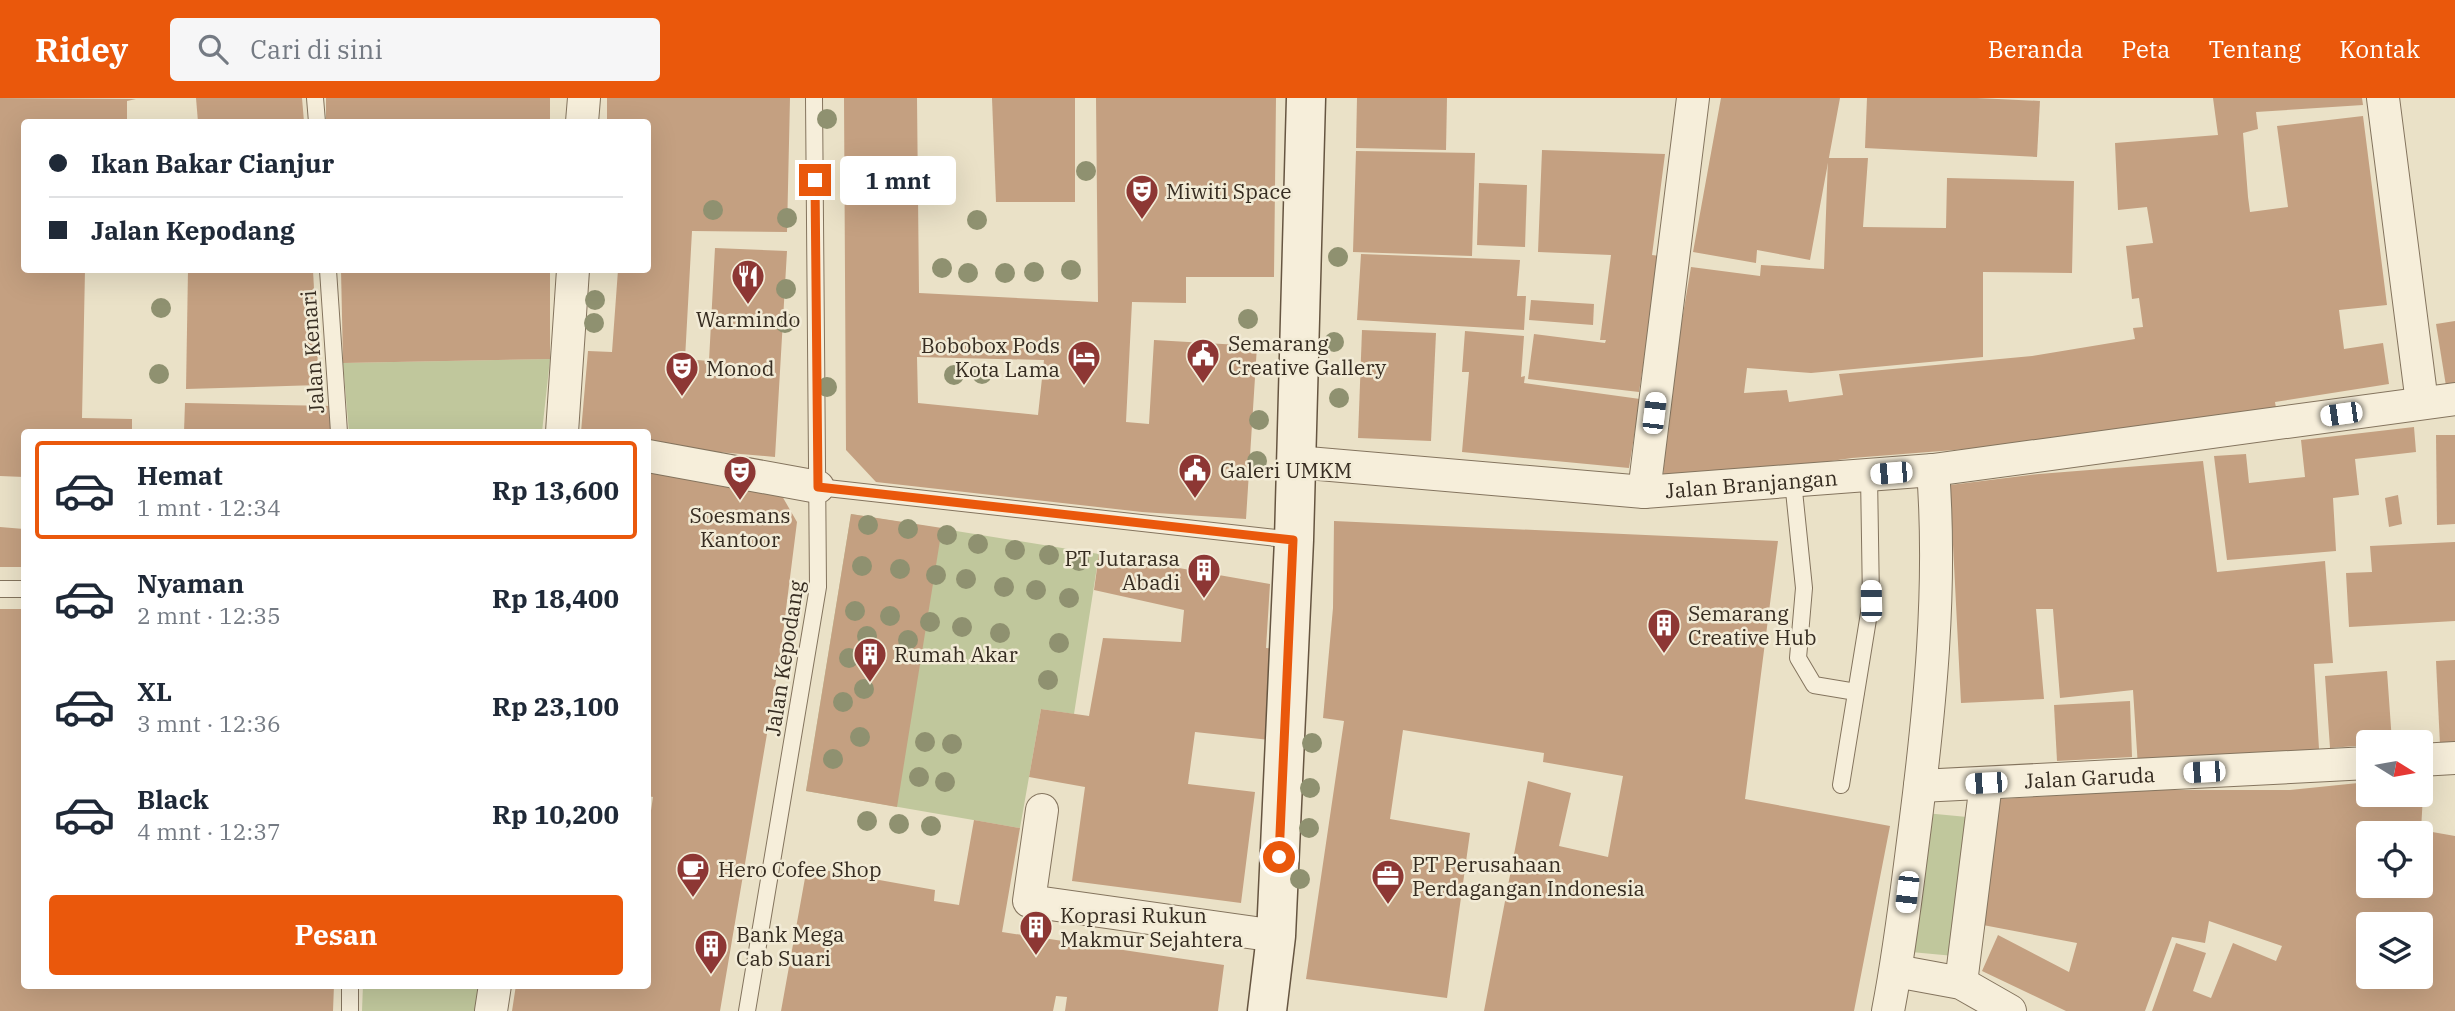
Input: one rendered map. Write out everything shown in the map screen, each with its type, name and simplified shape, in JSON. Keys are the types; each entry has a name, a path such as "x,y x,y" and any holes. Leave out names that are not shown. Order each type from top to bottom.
{"main road":[{"path":"1269,1010 1276,936 1293,540 1306,98"}],"street":[{"path":"582,119 584,98"},
{"path":"1644,492 1693,98"},
{"path":"2383,98 2422,403"},
{"path":"562,429 573,273"},
{"name":"Jalan Branjangan","path":"1296,462 1644,492 1933,470 2455,399"},
{"path":"651,457 818,487"},
{"path":"1888,1011 1896,971 1920,786 1936,610 1937,527 1933,470"},
{"path":"2433,759 2455,758"},
{"name":"Jalan Garuda","path":"1920,786 2356,764"},
{"path":"1961,983 1986,783"},
{"path":"1042,810 1029,901 1276,936"},
{"path":"1896,971 1961,983 2010,1011"},
{"path":"491,1011 494,989"}],"lane":[{"path":"315,98 317,119"},
{"name":"Jalan Kepodang","path":"747,1011 818,587 814,98"},
{"name":"Jalan Kenari","path":"328,273 339,429"},
{"path":"1842,785 1871,601 1869,475"},
{"path":"1793,481 1804,588 1798,658 1814,685 1856,692"},
{"path":"818,487 1293,540"},
{"path":"0,589 21,589"},
{"path":"350,989 350,1011"}],"green space":[{"path":"550,359 542,429 349,429 343,363"},
{"path":"851,514 1099,554 1074,714 1041,709 1020,828 806,791"},
{"path":"1925,813 1978,818 1965,957 1911,952"},
{"path":"363,989 481,989 478,1011 362,1011"}],"building":[{"path":"0,98 136,99 127,101 127,119 21,119 21,273 85,273 82,418 132,419 132,429 21,429 21,477 0,476"},
{"path":"196,98 302,98 304,119 198,119"},
{"path":"326,98 550,98 550,119 326,119"},
{"path":"607,98 790,98 787,232 692,231 685,359 709,361 715,248 787,251 775,457 651,446 651,429 581,429 588,351 612,352 618,273 651,273 651,119 607,119"},
{"path":"844,98 917,98 919,293 1098,302 1096,98 1276,98 1274,277 1186,277 1186,303 1132,302 1126,422 1149,424 1154,340 1257,346 1246,519 1142,512 876,482 846,450","holes":["917,357 1044,360 1038,415 918,403"]},
{"path":"992,98 1075,98 1075,202 996,202"},
{"path":"1357,98 1447,98 1446,150 1356,148"},
{"path":"1721,98 1840,98 1810,260 1757,250 1756,263 1693,252"},
{"path":"1867,98 2040,101 2037,157 1865,148"},
{"path":"2213,98 2362,98 2363,105 2256,112 2258,129 2243,133 2248,197 2250,212 2288,207 2277,126 2363,116 2387,305 2339,310 2344,349 2383,343 2389,384 2275,402 2276,408 2043,443 1663,477 1671,385 1691,267 1760,276 1761,265 1824,269 1828,158 1868,158 1863,227 1946,228 1947,178 2074,181 2072,273 1983,272 1983,357 1811,373 1747,368 1744,393 1787,390 1789,402 1843,395 1839,374 2032,356 2135,339 2133,328 2143,327 2139,298 2132,299 2126,246 2153,243 2147,207 2118,210 2115,143 2218,135"},
{"path":"1542,150 1665,154 1652,255 1660,256 1639,392 1528,379 1534,334 1605,343 1606,340 1600,340 1611,255 1538,252"},
{"path":"1356,151 1475,153 1472,256 1353,252"},
{"path":"1479,183 1527,185 1525,247 1477,245"},
{"path":"1361,254 1520,260 1517,296 1526,296 1524,330 1357,320"},
{"path":"188,273 313,273 319,385 186,389"},
{"path":"341,273 550,273 550,359 343,363"},
{"path":"1531,300 1594,304 1593,325 1529,320"},
{"path":"2455,321 2455,384 2446,386 2436,324"},
{"path":"1362,330 1436,333 1431,441 1358,438"},
{"path":"1465,331 1524,336 1521,377 1525,376 1524,383 1640,399 1629,468 1462,452 1469,372 1462,372"},
{"path":"185,403 333,406 333,429 184,429"},
{"path":"2414,427 2416,452 2355,459 2359,495 2333,498 2336,551 2227,560 2214,456 2246,454 2249,483 2305,477 2301,440"},
{"path":"2436,435 2455,435 2455,524 2437,525"},
{"path":"2203,461 2217,572 2325,561 2333,663 2314,664 2319,749 2138,767 2133,690 2060,698 2053,609 2036,609 2044,699 1961,703 1950,485 2039,474"},
{"path":"651,464 774,482 797,522 780,657 720,1011 512,1011 515,989 651,989"},
{"path":"2398,495 2402,524 2389,527 2385,498"},
{"path":"851,514 942,528 897,807 806,791"},
{"path":"1334,521 1778,541 1745,799 1890,826 1854,1011 1484,1011 1528,781 1571,793 1559,846 1608,857 1623,776 1543,762 1544,753 1403,730 1390,819 1470,833 1447,998 1306,979 1344,721 1323,718 1333,608"},
{"path":"0,527 21,529 21,567 0,567"},
{"path":"2455,542 2455,621 2349,627 2346,573 2372,572 2370,546"},
{"path":"1099,554 1270,584 1266,648 1276,649 1270,740 1195,732 1188,784 1255,792 1241,903 1072,881 1085,787 1029,777 1041,709 1089,716 1103,638 1181,642 1184,610 1094,590"},
{"path":"0,609 21,609 21,989 334,989 333,1011 0,1011"},
{"path":"2455,660 2455,744 2440,745 2436,661"},
{"path":"2387,671 2391,730 2356,730 2356,746 2330,748 2325,676"},
{"path":"2130,701 2132,757 2057,761 2054,705"},
{"path":"2356,783 2356,807 2422,807 2422,821 2356,821 2356,898 2433,898 2433,832 2455,836 2455,1011 2152,1011 2176,943 2206,953 2193,991 2211,998 2233,943 2276,961 2282,946 2209,921 2205,943 2172,937 2145,1011 2066,1011 1982,971 1998,935 2069,972 2077,943 1983,925 1999,799 2148,790 2290,790"},
{"path":"974,820 1020,828 1002,932 1224,965 1218,1011 1065,1011 1067,997 1056,996 1053,1011 781,1011 807,867 935,890 934,901 959,905"}],"place":[{"name":"Miwiti Space","path":"1142,221"},
{"name":"Warmindo","path":"748,306"},
{"name":"Semarang Creative Gallery","path":"1203,385"},
{"name":"Bobobox Pods Kota Lama","path":"1084,387"},
{"name":"Monod","path":"682,398"},
{"name":"Galeri UMKM","path":"1195,500"},
{"name":"Soesmans Kantoor","path":"740,502"},
{"name":"PT Jutarasa Abadi","path":"1204,600"},
{"name":"Semarang Creative Hub","path":"1664,655"},
{"name":"Rumah Akar","path":"870,684"},
{"name":"Hero Cofee Shop","path":"693,899"},
{"name":"PT Perusahaan Perdagangan Indonesia","path":"1388,906"},
{"name":"Koprasi Rukun Makmur Sejahtera","path":"1036,957"},
{"name":"Bank Mega Cab Suari","path":"711,976"}],"route":[{"path":"815,180 818,487 1293,540 1279,857"}]}
